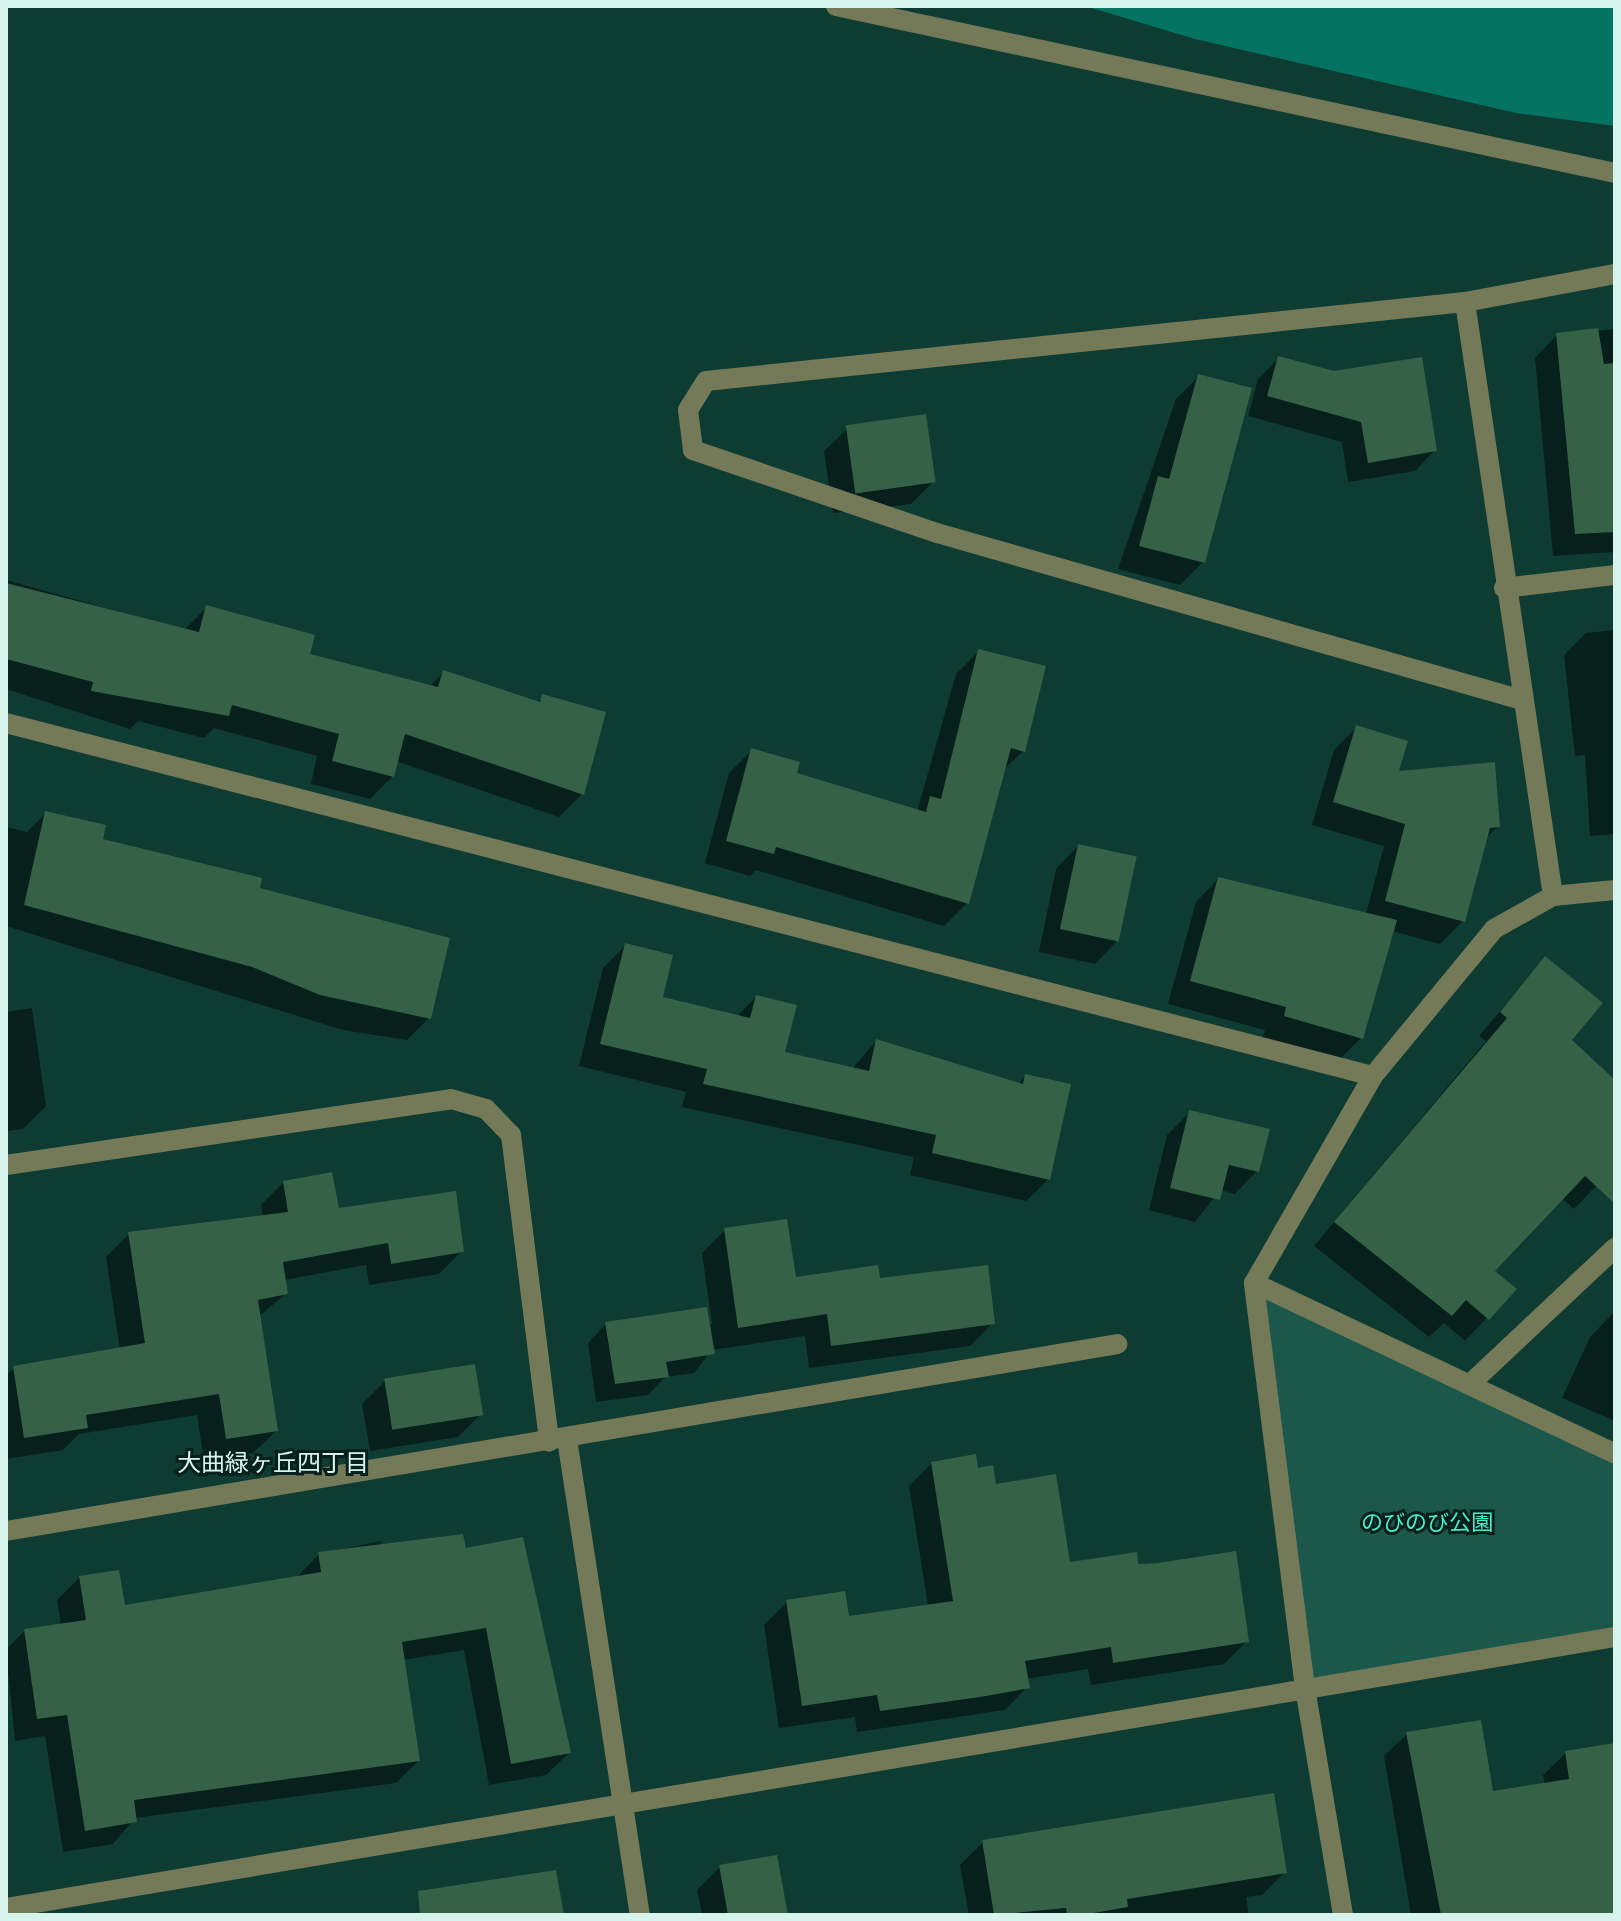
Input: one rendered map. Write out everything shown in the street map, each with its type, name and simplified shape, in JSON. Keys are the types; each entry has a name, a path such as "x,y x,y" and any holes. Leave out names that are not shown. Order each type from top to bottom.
{"street":[{"path":"836,6 1615,173"},
{"path":"1522,700 937,533 693,450 688,410 706,381 1465,302 1615,274"},
{"path":"1465,302 1504,588 1553,896"},
{"path":"1504,588 1615,575"},
{"path":"6,723 1373,1076"},
{"path":"1343,1915 1305,1688 1254,1283 1373,1076 1494,929 1553,896 1615,890"},
{"path":"6,1165 451,1099 486,1109 511,1135 558,1440 640,1915"},
{"path":"1470,1384 1615,1248"},
{"path":"1254,1283 1615,1454"},
{"path":"6,1531 1117,1344"},
{"path":"6,1908 1615,1637"}],"green space":[{"path":"1085,6 1615,6 1615,126 1516,113 1195,39"},
{"name":"のびのび公園","path":"1254,1283 1615,1455 1615,1637 1305,1688"}],"building":[{"path":"1598,328 1604,364 1615,363 1615,532 1575,534 1556,333"},
{"path":"1278,356 1334,371 1422,357 1437,451 1368,463 1361,422 1267,396"},
{"path":"1198,374 1252,388 1205,563 1139,546 1158,476 1169,479"},
{"path":"926,414 936,482 855,494 846,425"},
{"path":"6,583 199,632 206,605 315,635 310,654 438,687 443,670 540,702 542,694 606,712 584,795 405,734 394,777 332,761 339,734 232,705 229,716 91,691 93,682 6,659"},
{"path":"978,649 1046,666 1025,752 1011,748 969,904 776,847 774,854 726,841 751,748 800,762 797,773 926,812 930,796 941,799"},
{"path":"1356,725 1408,741 1399,771 1495,762 1500,827 1490,828 1465,922 1385,901 1405,824 1333,802"},
{"path":"45,811 106,825 103,839 262,878 260,888 450,938 431,1019 320,995 252,967 24,905"},
{"path":"1078,844 1137,856 1119,942 1060,929"},
{"path":"1218,877 1397,920 1363,1039 1284,1016 1286,1007 1190,981"},
{"path":"625,943 673,955 663,997 750,1018 756,995 797,1005 785,1052 869,1071 876,1039 1023,1084 1025,1074 1071,1084 1050,1180 932,1153 936,1135 703,1084 707,1069 600,1044"},
{"path":"1545,956 1603,1003 1572,1040 1615,1080 1615,1204 1585,1176 1495,1271 1517,1289 1489,1320 1466,1300 1452,1316 1334,1222 1507,1018 1500,1012"},
{"path":"1189,1110 1270,1129 1259,1172 1229,1165 1220,1200 1170,1188"},
{"path":"332,1172 339,1208 456,1191 464,1252 391,1264 388,1243 283,1262 288,1294 258,1300 278,1431 226,1439 219,1394 86,1415 88,1428 24,1438 13,1366 145,1343 128,1232 288,1212 283,1181"},
{"path":"787,1219 796,1277 878,1265 880,1278 988,1265 995,1324 831,1346 827,1314 738,1328 724,1228"},
{"path":"707,1307 715,1354 666,1362 669,1377 615,1384 605,1322"},
{"path":"475,1364 483,1415 392,1430 384,1378"},
{"path":"976,1454 978,1468 993,1465 996,1484 1056,1474 1070,1562 1137,1552 1138,1564 1158,1563 1236,1551 1249,1642 1113,1663 1111,1647 1025,1661 1030,1688 980,1697 880,1711 877,1695 802,1706 786,1600 845,1591 849,1616 953,1601 931,1462"},
{"path":"463,1534 466,1548 523,1537 571,1753 511,1764 486,1628 402,1642 420,1761 134,1800 137,1822 85,1831 67,1715 37,1719 24,1629 86,1620 79,1576 119,1570 125,1605 321,1572 318,1552"},
{"path":"1481,1720 1493,1791 1569,1779 1565,1751 1615,1743 1615,1915 1441,1915 1406,1732"},
{"path":"1274,1793 1287,1873 1127,1899 1128,1907 1082,1915 1067,1915 1066,1908 994,1915 982,1840"},
{"path":"777,1855 788,1915 728,1915 719,1865"},
{"path":"556,1870 564,1915 420,1915 418,1891"}],"district":[{"name":"大曲緑ヶ丘四丁目","path":"273,1463"}]}
